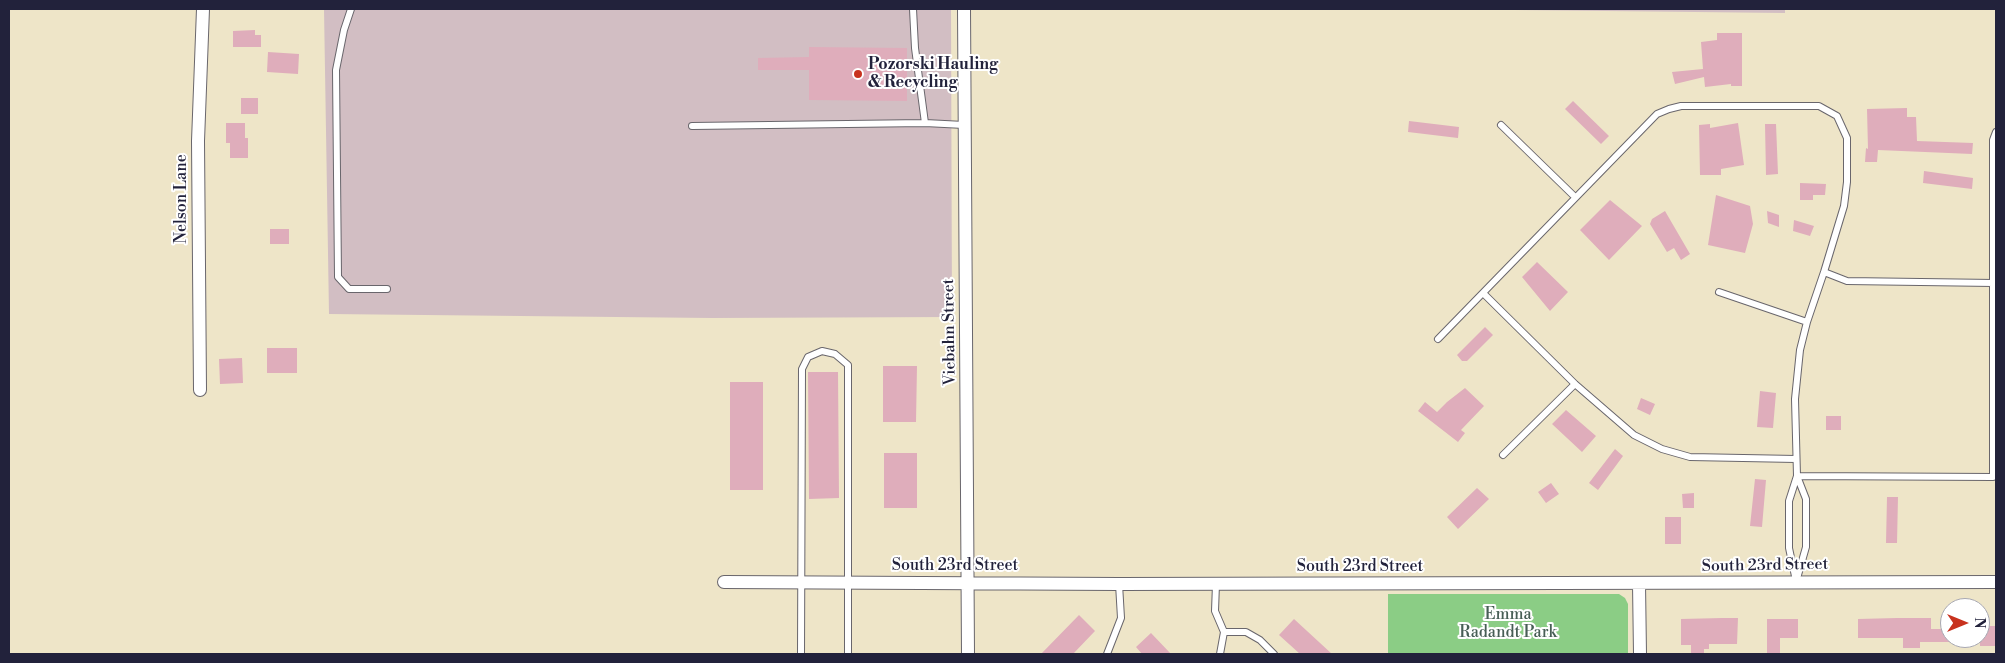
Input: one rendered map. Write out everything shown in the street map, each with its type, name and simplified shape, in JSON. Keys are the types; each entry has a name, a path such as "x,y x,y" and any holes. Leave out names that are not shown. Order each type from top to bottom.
{"street":[{"name":"Nelson Lane","path":"200,390 198,141 203,9"},
{"name":"Viebahn Street","path":"964,9 968,654"},
{"name":"South 23rd Street","path":"724,582 1639,584 1996,582"},
{"path":"1639,584 1640,654"}],"lane":[{"path":"351,9 344,30 336,70 338,277 349,290 387,289"},
{"path":"913,9 915,48 924,123"},
{"path":"1438,339 1657,114 1681,106 1819,106 1837,116 1847,138 1847,182 1844,206 1807,322 1800,350 1795,399 1797,476 1806,499 1806,547 1796,582"},
{"path":"692,126 924,123 964,125"},
{"path":"1501,125 1575,198"},
{"path":"1797,476 1993,477 1995,402 1993,140 1996,132"},
{"path":"1824,272 1847,281 1994,284"},
{"path":"1719,292 1807,322"},
{"path":"1483,293 1575,384 1634,435 1662,449 1690,457 1796,459"},
{"path":"801,654 802,369 808,357 822,352 835,354 848,365 848,654"},
{"path":"1503,455 1575,384"},
{"path":"1796,582 1789,548 1789,501 1797,476"},
{"path":"1107,654 1121,618 1119,584"},
{"path":"1216,584 1215,611 1224,632 1220,654"},
{"path":"1224,632 1246,632 1260,640 1274,654"}],"shaded area":[{"path":"324,9 951,9 952,317 712,318 329,314"},
{"path":"1425,9 1785,9 1785,13"}],"green space":[{"name":"Emma Radandt Park","path":"1388,594 1619,594 1625,598 1628,604 1628,654 1388,654"}],"building":[{"path":"255,30 255,35 261,35 261,47 233,47 233,31"},
{"path":"1717,33 1742,33 1742,86 1731,86 1731,84 1705,87 1704,77 1675,84 1672,72 1703,69 1701,42 1717,40"},
{"name":"Pozorski Hauling & Recycling","path":"809,47 907,48 907,101 809,100 809,70 758,70 758,58 809,57"},
{"path":"268,52 299,54 298,74 267,72"},
{"path":"241,98 258,98 258,114 241,114"},
{"path":"1573,101 1609,136 1601,144 1565,109"},
{"path":"1907,108 1907,117 1916,117 1917,141 1973,143 1972,154 1878,150 1877,162 1865,162 1866,148 1868,149 1867,109"},
{"path":"1409,121 1459,127 1458,138 1408,132"},
{"path":"226,123 245,123 245,138 248,138 248,158 230,158 230,143 226,143"},
{"path":"1738,123 1744,165 1721,169 1721,175 1700,175 1699,125 1710,124 1710,128"},
{"path":"1765,124 1776,124 1778,174 1766,175"},
{"path":"1924,171 1973,178 1972,189 1923,183"},
{"path":"1800,183 1826,184 1825,195 1813,195 1813,200 1800,200"},
{"path":"1716,195 1750,206 1753,224 1745,253 1708,245"},
{"path":"1610,200 1642,226 1609,260 1580,230"},
{"path":"1665,211 1690,254 1681,260 1674,248 1667,252 1650,224 1652,219"},
{"path":"1767,211 1779,215 1779,227 1768,223"},
{"path":"1794,220 1814,226 1810,236 1793,231"},
{"path":"270,229 289,229 289,244 270,244"},
{"path":"1537,262 1568,292 1550,311 1522,277"},
{"path":"1485,327 1493,335 1467,361 1462,361 1457,355"},
{"path":"267,348 297,348 297,373 267,373"},
{"path":"242,358 243,383 220,384 219,359"},
{"path":"883,366 917,366 916,422 883,422"},
{"path":"808,372 838,372 839,498 809,499"},
{"path":"730,382 763,382 763,490 730,490"},
{"path":"1465,388 1484,406 1461,430 1465,433 1458,442 1418,411 1425,402 1437,412"},
{"path":"1760,391 1776,393 1773,428 1757,427"},
{"path":"1641,398 1655,404 1650,415 1637,409"},
{"path":"1566,410 1596,436 1582,452 1552,424"},
{"path":"1826,416 1841,416 1841,430 1826,430"},
{"path":"1615,449 1623,456 1598,490 1589,483"},
{"path":"884,453 917,453 917,508 884,508"},
{"path":"1755,479 1766,480 1762,527 1750,526"},
{"path":"1551,483 1559,494 1546,503 1538,492"},
{"path":"1477,488 1489,499 1458,529 1447,517"},
{"path":"1694,493 1694,508 1683,508 1682,494"},
{"path":"1887,497 1898,497 1897,543 1886,543"},
{"path":"1665,517 1681,517 1681,544 1665,544"},
{"path":"1079,615 1095,631 1073,654 1041,654"},
{"path":"1738,618 1737,644 1709,644 1709,649 1704,649 1704,654 1691,654 1691,645 1681,645 1681,619"},
{"path":"1931,618 1931,629 1940,629 1940,642 1920,642 1920,648 1903,648 1903,638 1858,638 1858,619"},
{"path":"1294,619 1332,654 1300,654 1279,635"},
{"path":"1767,619 1798,619 1798,638 1780,638 1780,654 1767,654"},
{"path":"1990,626 1996,626 1996,646 1990,646"},
{"path":"1151,633 1171,654 1142,654 1136,647"}],"place":[{"name":"Pozorski Hauling & Recycling","path":"858,74"}]}
